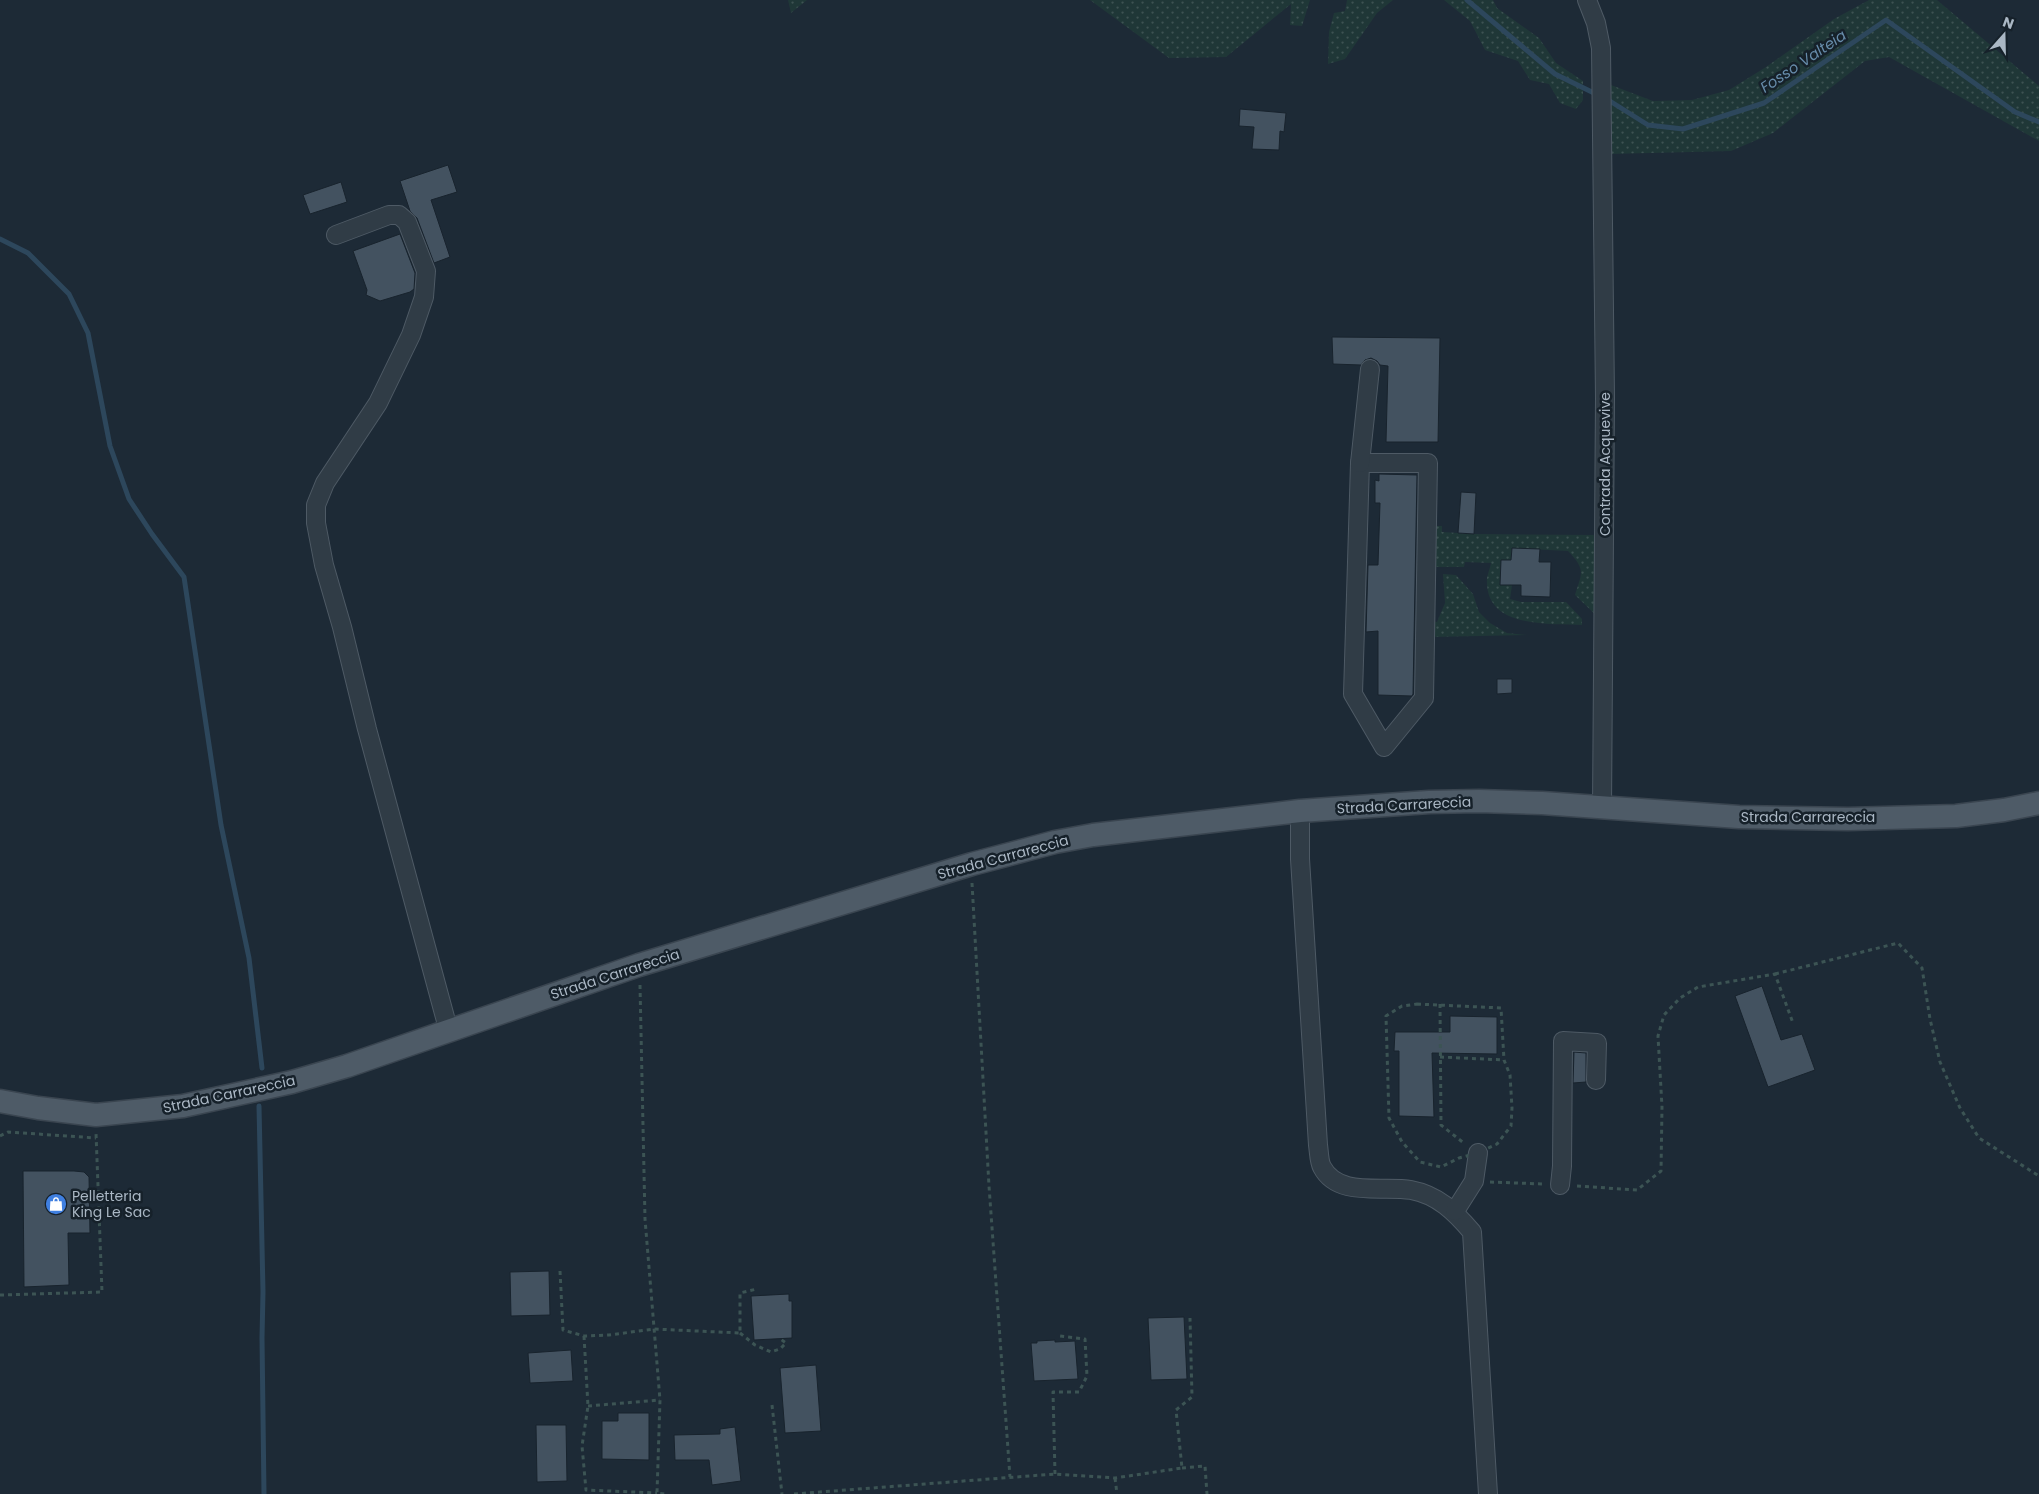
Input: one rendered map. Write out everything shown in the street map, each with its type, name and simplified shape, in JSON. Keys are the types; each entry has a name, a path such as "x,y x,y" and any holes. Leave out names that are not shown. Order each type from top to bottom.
{"main road":[{"name":"Strada Carrareccia","path":"0,1102 96,1115 183,1106 292,1082 449,1032 639,965 972,864 1055,842 1093,835 1300,811 1429,802 1479,801 1739,817 1848,819 1956,816 2039,803"}],"street":[{"name":"Contrada Acquevive","path":"1587,0 1596,23 1601,48 1605,398 1602,808"},
{"path":"336,235 389,215 399,216 407,222 426,271 424,297 411,335 378,403 325,483 316,505 316,523 324,565 449,1032"},
{"path":"1360,463 1428,463 1424,698 1384,747 1353,694 1360,463 1370,369"},
{"path":"1300,811 1300,859 1318,1145 1322,1167 1333,1179 1344,1186 1410,1190 1436,1198 1454,1211 1472,1232 1488,1494"},
{"path":"1560,1185 1564,1041 1597,1043 1596,1080"},
{"path":"1454,1211 1474,1181 1478,1153"}],"path":[{"path":"972,864 972,906 988,1176 1010,1477"},
{"path":"1474,1181 1637,1190 1661,1171 1662,1107 1658,1036 1664,1015 1680,998 1698,988 1775,974 1898,943 1922,968 1930,1019 1940,1062 1960,1108 1979,1138 2039,1176"},
{"path":"639,965 646,1219 660,1400 657,1493"},
{"path":"1775,974 1793,1023"},
{"path":"1440,1004 1441,1125 1478,1153"},
{"path":"1440,1004 1501,1008 1504,1060 1510,1075 1512,1126 1497,1144 1478,1153 1459,1158 1442,1167 1420,1162 1402,1142 1389,1118 1386,1016 1402,1006 1440,1004"},
{"path":"1440,1057 1504,1060"},
{"path":"0,1136 8,1132 96,1138 102,1292 0,1295"},
{"path":"560,1271 563,1330 584,1336 654,1329 740,1333 755,1346 771,1352 780,1349 786,1343 779,1338"},
{"path":"740,1333 740,1293 757,1289"},
{"path":"1182,1468 1176,1410 1192,1398 1190,1318"},
{"path":"584,1336 588,1406 582,1446 586,1490 665,1494"},
{"path":"1055,1474 1053,1392 1079,1392 1087,1376 1085,1339 1060,1336"},
{"path":"588,1406 660,1400"},
{"path":"772,1405 782,1494"},
{"path":"794,1494 1055,1474 1115,1478 1204,1466 1207,1494"},
{"path":"1115,1478 1117,1494"}],"green space":[{"path":"788,0 807,0 791,13"},
{"path":"1090,0 1310,0 1302,26 1290,25 1291,4 1226,57 1169,58"},
{"path":"1347,0 1393,0 1377,13 1345,59 1328,64 1329,32 1334,13 1345,11"},
{"path":"1444,0 1493,0 1497,8 1539,38 1556,63 1583,81 1583,100 1576,109 1560,103 1549,84 1530,80 1518,61 1485,50 1470,21"},
{"path":"1869,0 1937,0 2039,86 2039,141 1889,57 1865,61 1773,133 1731,151 1610,154 1611,85 1653,101 1692,100 1729,90 1766,67 1834,19"},
{"path":"1435,526 1442,526 1442,532 1474,534 1600,535 1600,619 1575,595 1581,572 1578,563 1568,551 1512,548 1511,560 1501,560 1500,584 1512,585 1510,599 1521,602 1566,602 1582,619 1582,625 1536,623 1507,615 1496,607 1489,595 1487,578 1491,563 1465,562 1464,567 1434,567"},
{"path":"1443,574 1456,575 1473,594 1479,612 1490,623 1507,633 1527,635 1432,637 1432,621 1437,622 1445,603"}],"building":[{"path":"1240,109 1286,113 1284,132 1280,131 1279,150 1252,149 1254,127 1239,126"},
{"path":"448,165 457,192 431,200 450,257 434,263 417,218 410,211 400,181"},
{"path":"341,182 347,202 310,214 303,195"},
{"path":"400,234 415,273 414,289 380,301 366,295 367,290 353,251"},
{"path":"1332,337 1440,338 1438,442 1386,442 1388,366 1380,365 1371,358 1365,360 1361,365 1333,364"},
{"path":"1379,474 1417,475 1412,696 1378,695 1378,631 1366,632 1368,565 1378,565 1380,503 1375,503 1375,480 1379,481"},
{"path":"1461,492 1476,493 1474,534 1458,533"},
{"path":"1512,548 1540,549 1539,562 1551,562 1550,597 1521,596 1521,585 1500,585 1501,560 1511,560"},
{"path":"1497,679 1512,679 1512,693 1497,694"},
{"path":"1762,986 1781,1040 1802,1034 1815,1070 1768,1087 1735,996"},
{"path":"1450,1016 1497,1017 1497,1054 1432,1053 1434,1117 1399,1116 1399,1051 1394,1051 1395,1032 1450,1032"},
{"path":"1574,1052 1586,1053 1586,1082 1573,1083"},
{"name":"Pelletteria King Le Sac","path":"23,1171 74,1171 84,1172 89,1177 90,1233 68,1233 69,1285 24,1287"},
{"path":"549,1271 550,1315 511,1316 510,1272"},
{"path":"789,1294 789,1301 792,1301 792,1338 754,1340 751,1296"},
{"path":"1184,1317 1187,1379 1151,1380 1148,1318"},
{"path":"1055,1340 1055,1342 1075,1341 1078,1379 1034,1381 1031,1343"},
{"path":"571,1350 573,1381 530,1383 528,1353"},
{"path":"816,1365 821,1431 785,1433 780,1368"},
{"path":"618,1413 649,1413 649,1460 602,1459 602,1421 618,1421"},
{"path":"536,1425 566,1425 567,1481 537,1482"},
{"path":"735,1427 741,1481 712,1485 709,1460 675,1460 674,1435 720,1434 720,1429"}],"waterway":[{"name":"Fosso Valteia","path":"1467,0 1555,74 1598,95"},
{"name":"Fosso Valteia","path":"1605,98 1648,125 1683,129 1764,103 1886,20 2015,112 2039,122"},
{"path":"0,239 28,253 69,294 88,333 110,446 129,499 184,577 221,825 249,958 262,1068"},
{"path":"259,1106 263,1292 264,1494"}],"place":[{"name":"Pelletteria King Le Sac","path":"56,1204"}]}
